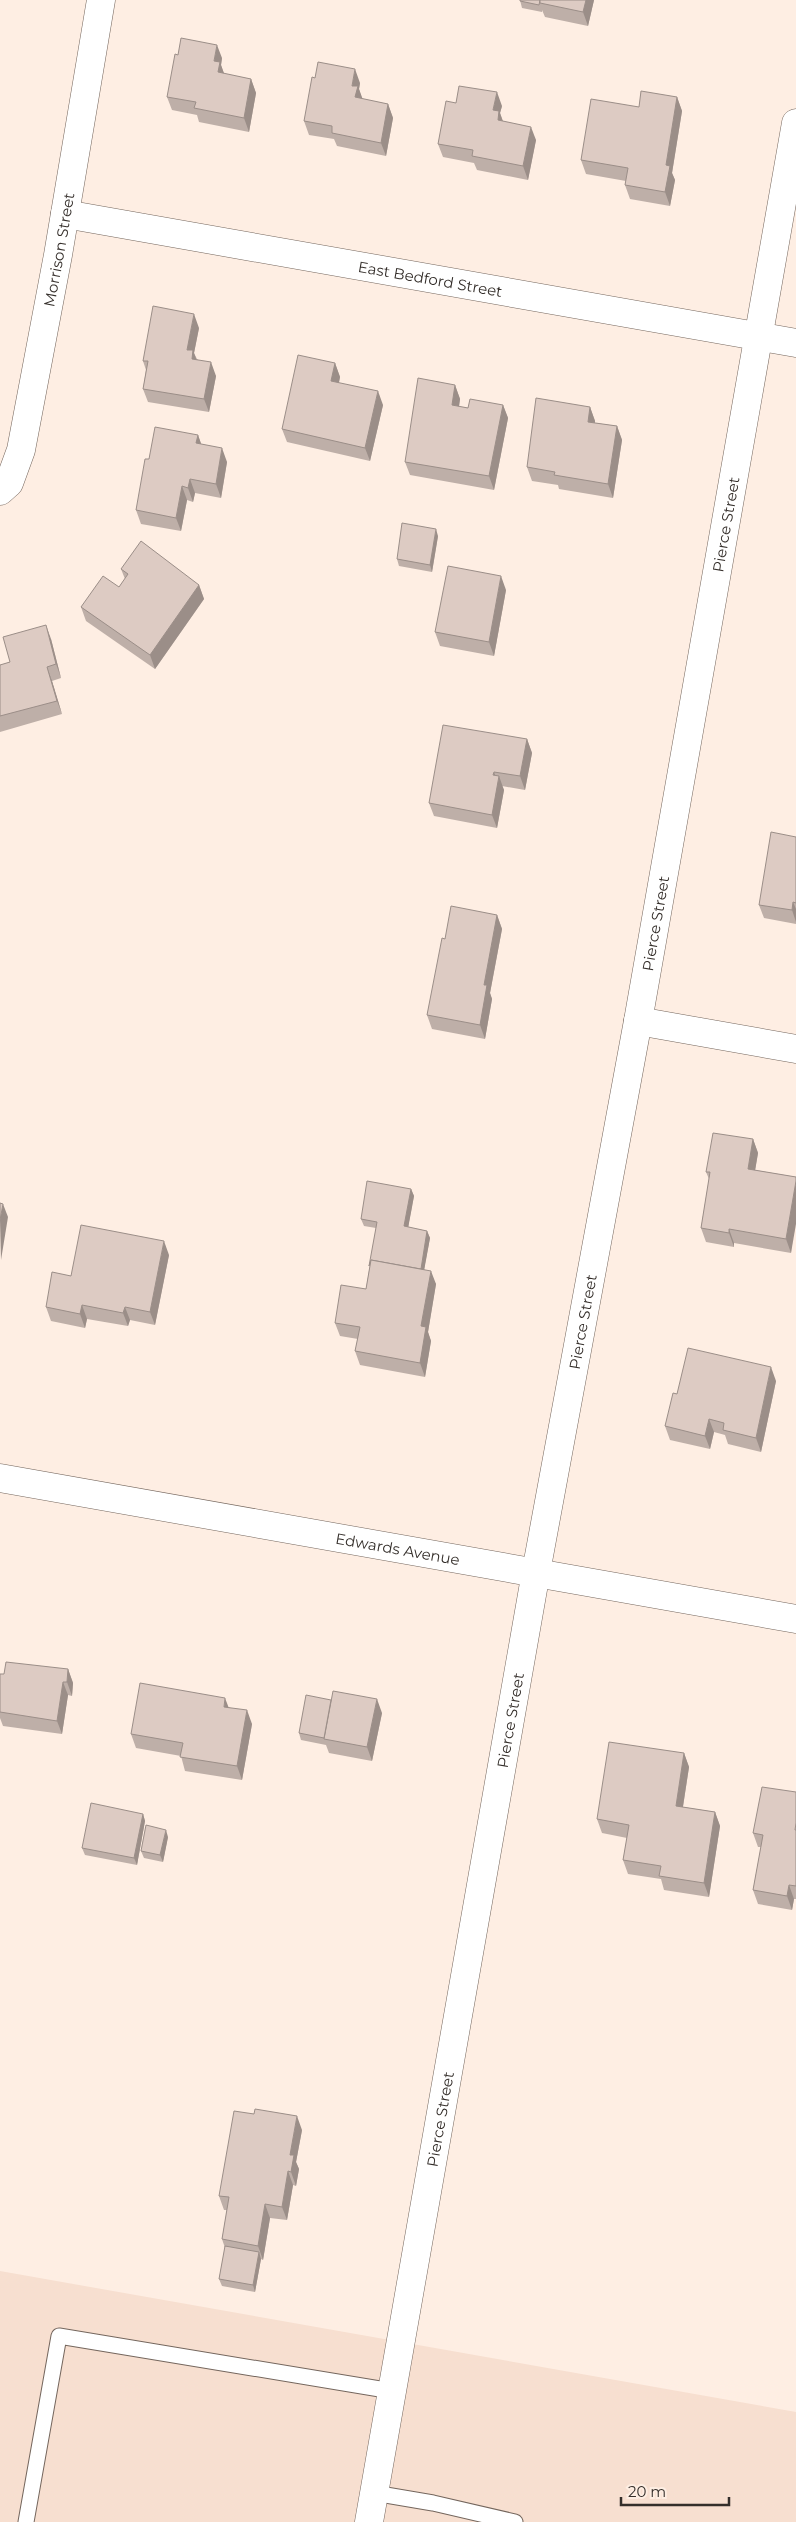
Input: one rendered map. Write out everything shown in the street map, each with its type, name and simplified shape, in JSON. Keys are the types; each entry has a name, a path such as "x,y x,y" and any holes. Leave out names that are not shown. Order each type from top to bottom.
{"street":[{"name":"Morrison Street","path":"0,491 9,483 21,450 101,0"},
{"name":"Pierce Street","path":"369,2522 536,1572 638,1021 796,123"},
{"name":"East Bedford Street","path":"64,214 796,343"},
{"path":"638,1021 796,1049"},
{"name":"Edwards Avenue","path":"0,1478 796,1619"}],"lane":[{"path":"26,2522 58,2336 392,2391"},
{"path":"374,2494 433,2504 515,2522"}],"shaded area":[{"path":"0,2271 796,2412 796,2522 0,2522"}],"building":[{"path":"520,0 540,0 539,5"},
{"path":"540,0 586,0 583,12 540,3"},
{"path":"181,38 217,45 214,61 220,62 218,72 251,79 244,118 194,108 196,102 167,97 175,54 178,55"},
{"path":"318,62 355,69 352,86 358,86 355,97 388,104 381,143 332,133 332,126 304,121 312,77 315,78"},
{"path":"459,86 497,92 493,110 499,111 498,120 531,127 523,166 472,156 473,150 438,144 446,101 456,103"},
{"path":"641,91 677,97 666,165 670,166 665,192 625,185 628,168 581,160 591,99 639,107"},
{"path":"153,306 194,314 187,350 193,350 192,359 211,362 204,399 143,389 148,361 143,361"},
{"path":"298,355 335,363 331,381 378,391 365,448 282,429"},
{"path":"418,378 455,385 452,405 468,408 470,399 503,405 489,476 405,462"},
{"path":"536,398 590,407 588,422 617,426 608,484 554,475 555,472 527,467"},
{"path":"155,427 198,435 196,443 222,448 216,484 190,479 188,488 182,486 176,518 136,510 145,459 149,459"},
{"path":"402,523 436,529 430,565 397,559"},
{"path":"141,541 199,585 150,655 81,607 103,576 119,587 128,574 121,569"},
{"path":"448,566 501,576 489,642 435,632"},
{"path":"46,625 56,664 47,667 57,701 0,716 0,665 10,662 3,637"},
{"path":"443,725 527,739 520,776 494,772 493,775 499,776 492,815 429,803"},
{"path":"771,832 796,837 796,903 793,902 792,910 759,905"},
{"path":"451,906 497,915 484,985 487,985 480,1025 427,1015 442,938 445,939"},
{"path":"713,1133 753,1139 748,1169 796,1177 786,1239 729,1229 729,1233 701,1228 710,1172 706,1172"},
{"path":"367,1181 411,1189 404,1226 427,1231 421,1269 371,1260 369,1266 377,1222 361,1219"},
{"path":"0,1203 3,1204 0,1220"},
{"path":"81,1225 164,1241 150,1312 125,1307 123,1313 82,1305 80,1314 46,1307 52,1272 71,1276"},
{"path":"371,1260 431,1271 421,1326 426,1327 420,1363 355,1351 360,1327 335,1323 341,1285 366,1289"},
{"path":"688,1348 771,1367 756,1438 723,1430 724,1423 709,1419 705,1436 665,1426 673,1393 677,1394"},
{"path":"6,1662 68,1669 67,1682 63,1682 57,1721 0,1712 0,1674 4,1674"},
{"path":"140,1683 225,1698 224,1707 247,1710 237,1766 180,1757 183,1743 131,1734"},
{"path":"333,1691 377,1699 367,1747 324,1739"},
{"path":"306,1695 331,1700 324,1738 299,1733"},
{"path":"609,1742 684,1753 676,1806 715,1812 704,1883 659,1876 661,1866 623,1860 629,1825 597,1819"},
{"path":"762,1787 796,1792 796,1886 789,1885 787,1896 753,1890 763,1835 753,1833"},
{"path":"91,1803 143,1814 134,1858 82,1848"},
{"path":"146,1825 166,1830 160,1855 141,1851"},
{"path":"255,2109 297,2116 290,2155 294,2155 291,2172 288,2171 282,2207 265,2204 258,2246 222,2239 229,2197 219,2196 234,2111 254,2114"},
{"path":"225,2246 259,2252 253,2285 219,2279"}]}
